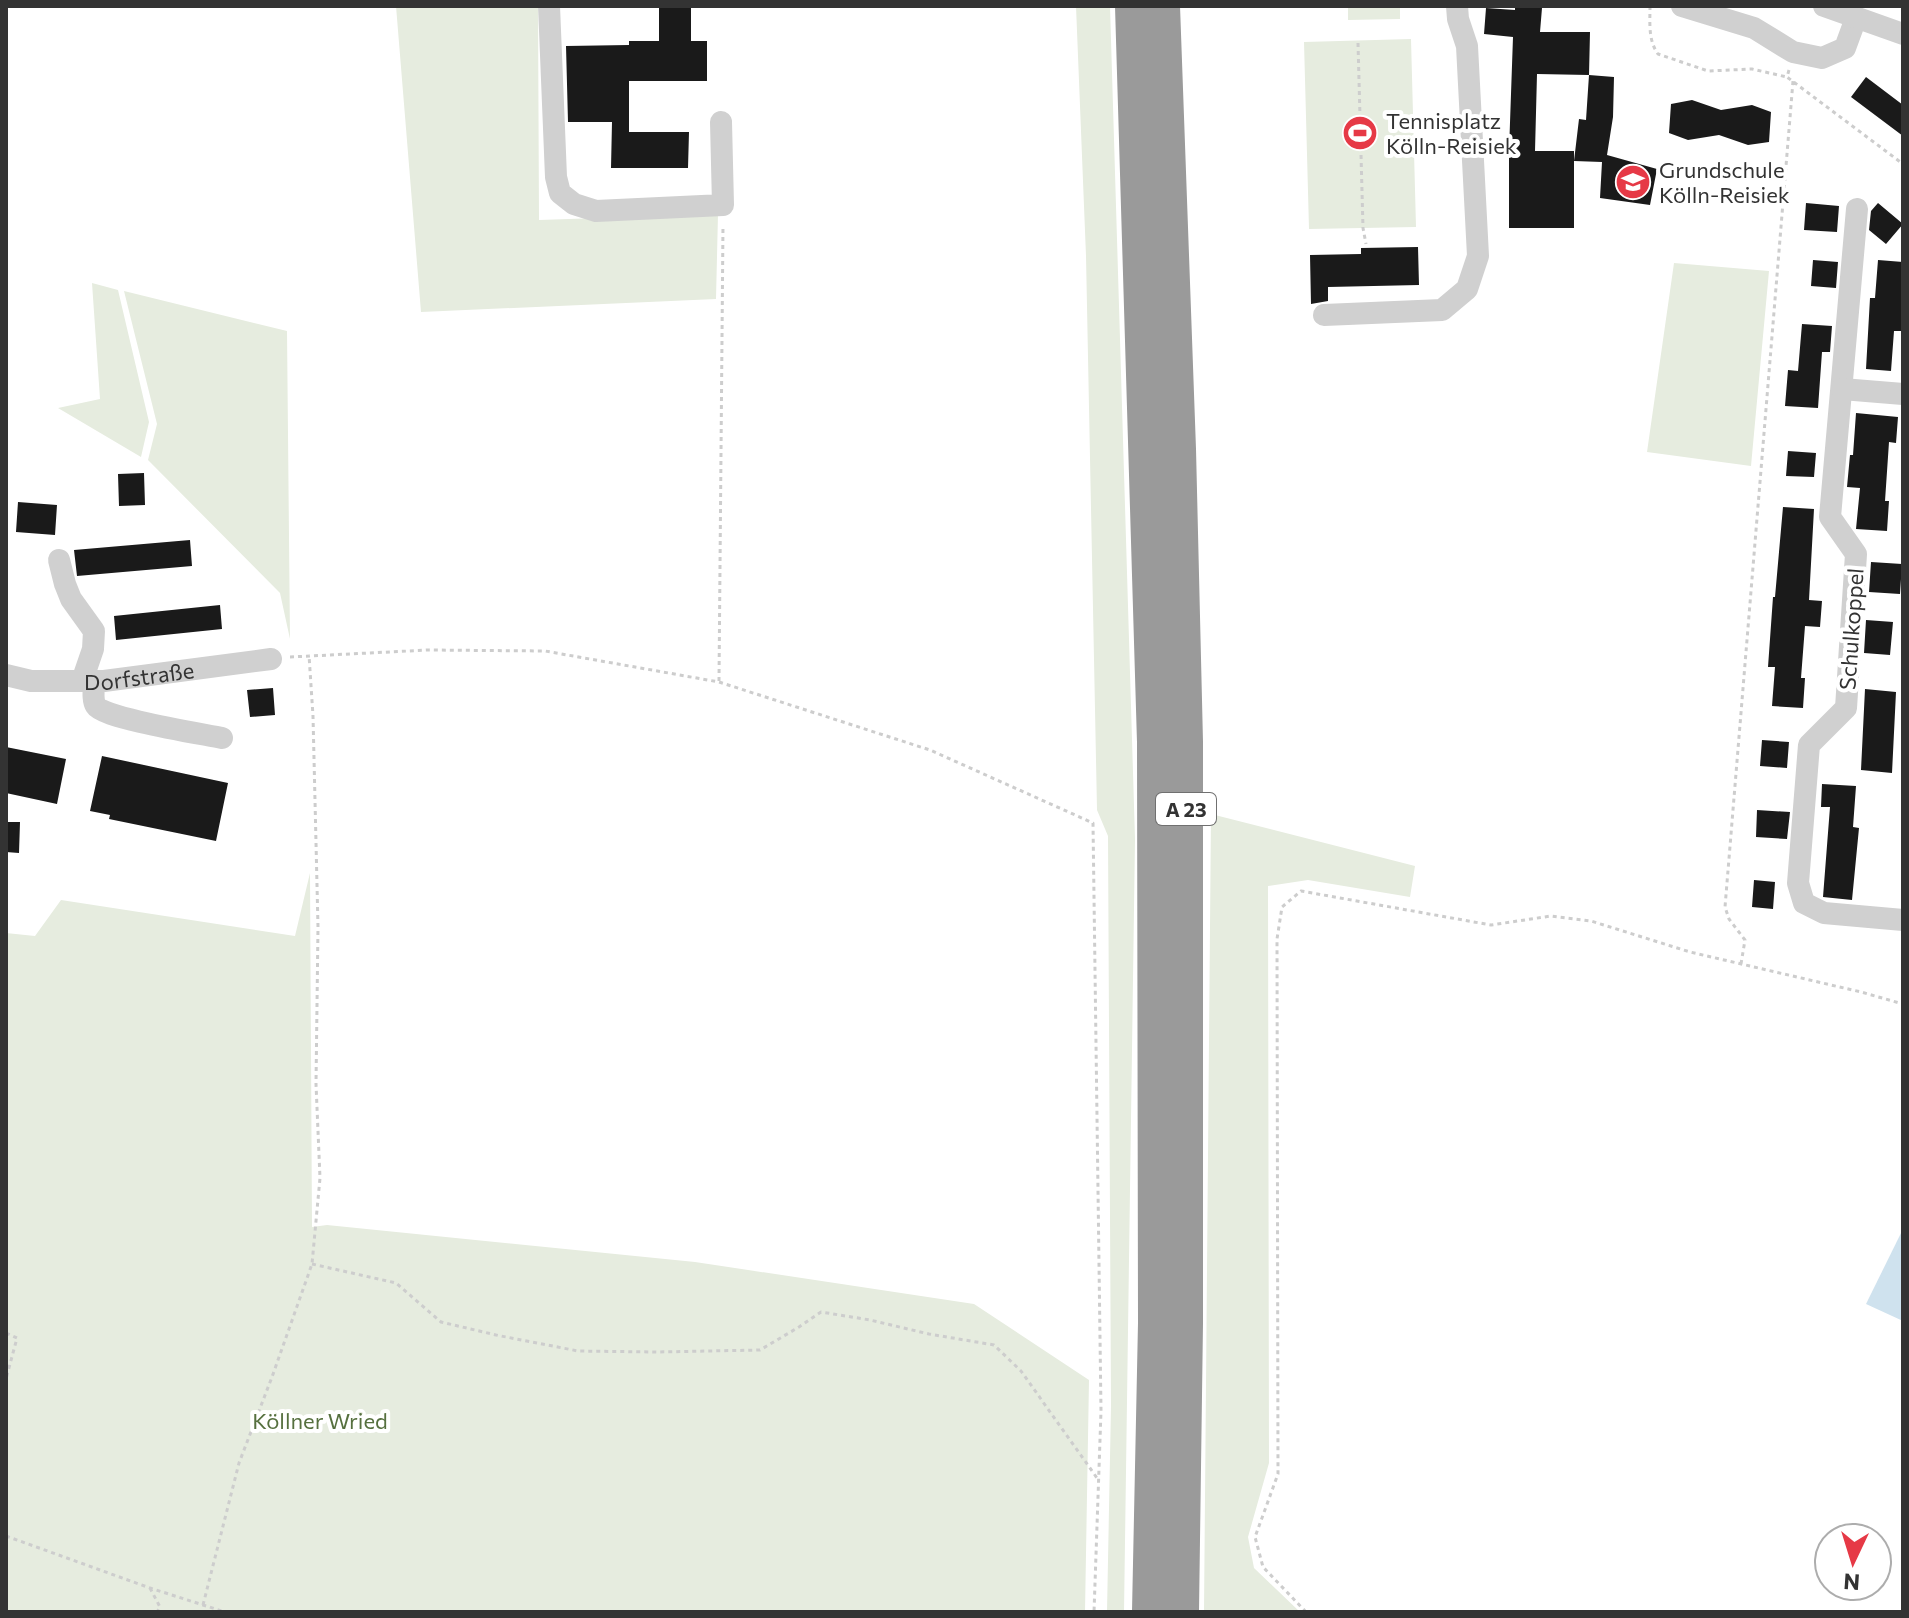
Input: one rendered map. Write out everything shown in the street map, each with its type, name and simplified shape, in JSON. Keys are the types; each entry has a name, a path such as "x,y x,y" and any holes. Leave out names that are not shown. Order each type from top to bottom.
{"highway":[{"name":"A 23","path":"1132,6 1154,742 1155,1323 1149,1612"},
{"name":"A 23","path":"1163,6 1186,742 1186,1323 1182,1612"}],"street":[{"path":"549,6 556,177 560,193 574,204 596,211 723,205 721,122"},
{"path":"1324,315 1442,310 1467,289 1478,256 1467,46 1457,6"},
{"path":"1682,6 1754,28 1793,52 1822,58 1845,48 1856,18"},
{"path":"1827,7 1903,34"},
{"name":"Schulkoppel","path":"1857,209 1830,517 1856,554 1846,708 1809,745 1798,883 1804,903 1824,913 1903,920"},
{"path":"1842,389 1903,394"},
{"path":"59,560 71,599 94,631 88,681 96,706 101,711 121,717 222,738"},
{"name":"Dorfstraße","path":"6,675 31,681 104,681 271,659"}],"path":[{"path":"1650,6 1650,32 1658,54 1708,71 1752,69 1787,77 1903,164"},
{"path":"1358,43 1366,244"},
{"path":"1787,77 1793,52"},
{"path":"1741,964 1745,940 1729,919 1725,907 1793,81"},
{"path":"719,682 723,205"},
{"path":"271,659 428,650 545,651 719,682 930,750 1093,823 1101,1411 1094,1612"},
{"path":"203,1605 239,1463 312,1264 320,1178 316,1084 318,912 309,655"},
{"path":"1306,1612 1263,1567 1255,1537 1278,1474 1277,939 1282,907 1301,891 1491,925 1551,916 1591,921 1690,952 1903,1004"},
{"path":"312,1264 396,1283 441,1322 578,1351 760,1350 821,1312 994,1345 1021,1371 1098,1479"},
{"path":"6,1333 17,1338 6,1379"},
{"path":"6,1536 225,1612"},
{"path":"150,1588 160,1607 157,1612"}],"green space":[{"path":"396,6 538,6 539,220 718,214 716,299 421,312"},
{"path":"1076,6 1110,6 1135,839 1124,1612 1107,1612 1111,1406 1108,836 1097,810 1086,256"},
{"path":"1348,6 1400,6 1400,19 1348,20"},
{"name":"Tennisplatz Kölln-Reisiek","path":"1411,39 1416,227 1309,229 1304,42"},
{"path":"1674,263 1769,271 1751,466 1647,452"},
{"path":"92,283 118,290 149,422 141,457 58,408 100,399"},
{"path":"124,291 287,331 290,639 280,593 148,460 157,424"},
{"path":"1211,814 1415,866 1410,897 1308,880 1268,886 1269,1463 1248,1537 1254,1568 1300,1612 1204,1612"},
{"name":"Köllner Wried","path":"310,873 312,1227 327,1225 695,1262 974,1304 1089,1380 1085,1612 6,1612 6,933 35,936 61,900 295,936"}],"water":[{"path":"1903,1229 1903,1321 1866,1304"}],"building":[{"path":"659,6 691,6 691,41 707,41 707,81 629,81 629,132 689,132 688,168 611,168 612,122 568,122 566,46 659,41"},
{"path":"1515,6 1542,8 1540,32 1590,32 1589,75 1537,74 1535,151 1574,151 1574,228 1509,228 1513,37 1484,34 1486,8 1515,10"},
{"path":"1589,75 1614,77 1613,117 1607,155 1657,169 1650,205 1600,198 1602,162 1574,161 1579,119 1586,120"},
{"path":"1866,77 1903,105 1903,136 1851,97"},
{"path":"1692,100 1721,110 1752,105 1771,112 1769,142 1748,145 1719,135 1688,140 1669,133 1671,104"},
{"path":"1806,203 1839,206 1837,232 1804,230"},
{"path":"1878,203 1903,224 1886,244 1869,230 1871,211"},
{"path":"1418,247 1419,285 1328,287 1328,301 1311,304 1310,255 1361,254 1361,248"},
{"path":"1813,260 1838,262 1836,288 1811,286"},
{"path":"1878,260 1903,262 1901,331 1894,331 1891,371 1866,369 1870,298 1875,298"},
{"path":"1802,324 1832,326 1830,352 1822,352 1818,408 1785,406 1788,370 1798,371"},
{"path":"1856,413 1898,417 1896,443 1889,442 1885,501 1889,501 1887,531 1856,529 1860,488 1847,487"},
{"path":"1788,451 1816,453 1814,477 1786,476"},
{"path":"144,473 145,505 119,506 118,474"},
{"path":"18,502 57,505 55,535 16,532"},
{"path":"1783,507 1814,509 1809,600 1822,601 1820,627 1805,626 1801,678 1805,678 1803,708 1772,706 1775,667 1768,667"},
{"path":"190,540 192,566 77,576 74,550"},
{"path":"1871,562 1902,564 1900,594 1869,592"},
{"path":"220,605 222,629 116,640 114,616"},
{"path":"1866,620 1893,622 1890,655 1864,653"},
{"path":"273,688 275,715 250,717 247,690"},
{"path":"1865,689 1896,692 1892,773 1861,770"},
{"path":"1762,740 1789,742 1787,768 1760,766"},
{"path":"6,747 66,759 57,804 6,793"},
{"path":"102,756 228,783 216,841 109,819 110,815 90,811"},
{"path":"1822,784 1856,786 1853,827 1859,828 1852,900 1823,897 1830,807 1821,807"},
{"path":"1757,810 1790,812 1787,839 1756,837"},
{"path":"6,822 20,822 19,853 6,852"},
{"path":"1754,880 1775,882 1773,909 1752,907"}],"place":[{"name":"Tennisplatz Kölln-Reisiek","path":"1360,133"},
{"name":"Grundschule Kölln-Reisiek","path":"1633,182"}]}
